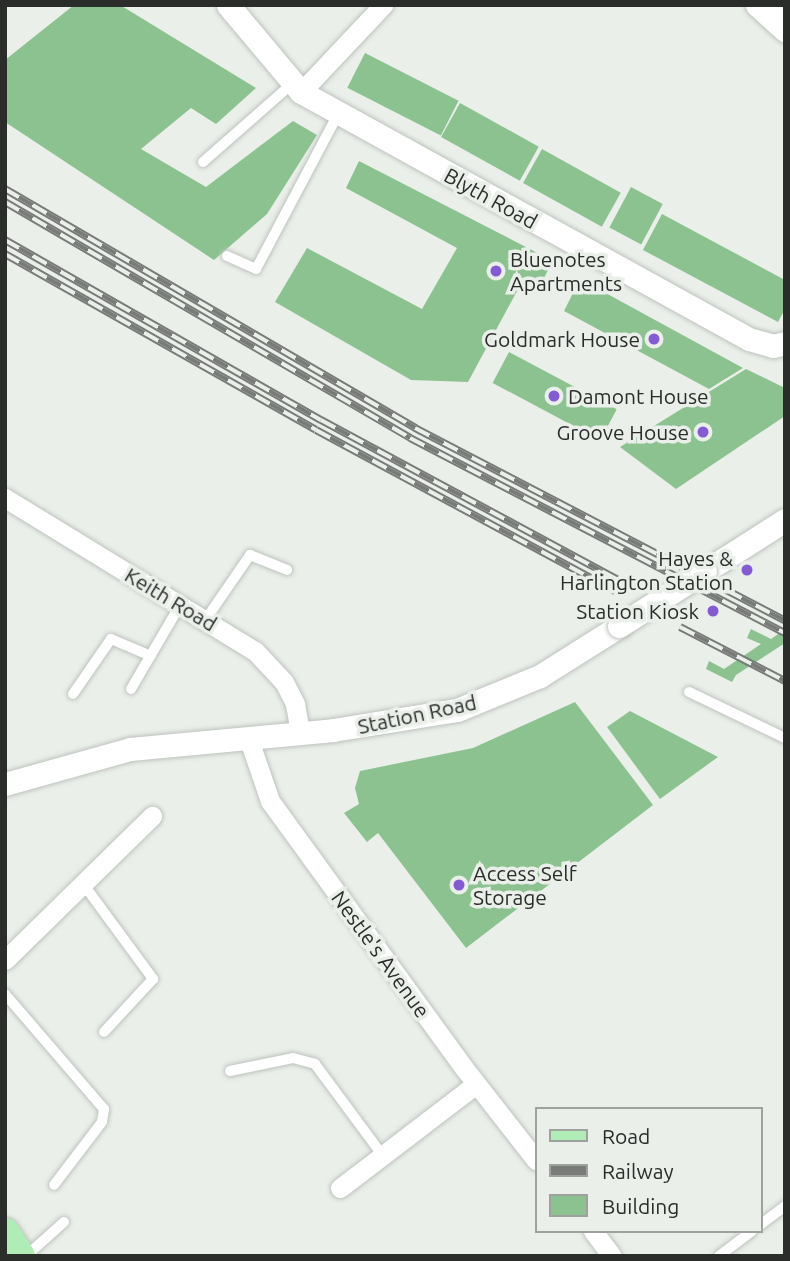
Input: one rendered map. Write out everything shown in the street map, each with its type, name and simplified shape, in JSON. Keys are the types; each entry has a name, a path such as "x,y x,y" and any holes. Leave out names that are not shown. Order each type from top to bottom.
{"street":[{"name":"Blyth Road","path":"228,5 297,88 338,113 749,338 773,346 785,343"},
{"path":"297,88 383,5"},
{"name":"Keith Road","path":"5,498 255,651 284,682 295,704 300,732"},
{"name":"Station Road","path":"5,783 130,749 405,720 457,710 503,694 540,676 785,520"},
{"name":"Nestle's Avenue","path":"248,737 270,801 476,1084 534,1157"},
{"path":"5,960 152,816"},
{"path":"341,1188 476,1084"},
{"path":"595,1233 612,1256"}],"lane":[{"path":"204,162 297,88"},
{"path":"227,256 256,269 338,113"},
{"path":"206,619 250,555 287,570"},
{"path":"131,689 180,605"},
{"path":"73,694 111,639 125,641 151,656"},
{"path":"690,692 785,738"},
{"path":"84,885 153,979 104,1032"},
{"path":"5,994 104,1108 102,1122 54,1185"},
{"path":"230,1071 293,1058 315,1064 383,1156"},
{"path":"762,1223 785,1206"},
{"path":"13,1244 64,1222"},
{"path":"719,1256 749,1233"}],"building":[{"path":"74,5 120,5 256,88 216,124 191,108 141,149 206,187 293,121 317,135 267,214 214,260 5,122 5,60"},
{"path":"365,53 459,101 441,135 347,88"},
{"path":"460,103 539,147 520,181 441,137"},
{"path":"542,149 621,193 602,227 523,183"},
{"name":"Bluenotes Apartments","path":"359,161 553,261 538,289 523,280 468,382 411,380 275,302 307,248 422,309 457,248 346,188"},
{"path":"631,187 663,204 641,245 609,228"},
{"path":"662,214 785,280 785,309 778,322 643,250"},
{"name":"Goldmark House","path":"580,279 743,368 709,389 564,311"},
{"name":"Damont House","path":"509,352 617,409 600,440 493,383"},
{"name":"Groove House","path":"746,369 785,388 785,416 676,489 620,447"},
{"path":"751,629 771,639 785,629 785,643 736,675 732,682 706,669 709,661 724,669 761,644 747,638"},
{"path":"575,702 653,805 466,948 378,833 367,842 344,813 359,804 355,788 360,771 473,748"},
{"path":"630,711 718,757 660,799 607,727"}],"railway":[{"path":"5,189 415,428 785,621"},
{"path":"5,202 410,438 785,633"},
{"path":"5,240 321,420 626,584"},
{"path":"5,254 316,430 615,591"},
{"path":"680,627 785,681"}],"place":[{"name":"Bluenotes Apartments","path":"496,271"},
{"name":"Goldmark House","path":"654,339"},
{"name":"Damont House","path":"554,396"},
{"name":"Groove House","path":"703,432"},
{"name":"Hayes & Harlington Station","path":"747,570"},
{"name":"Station Kiosk","path":"713,611"},
{"name":"Access Self Storage","path":"459,885"}]}
